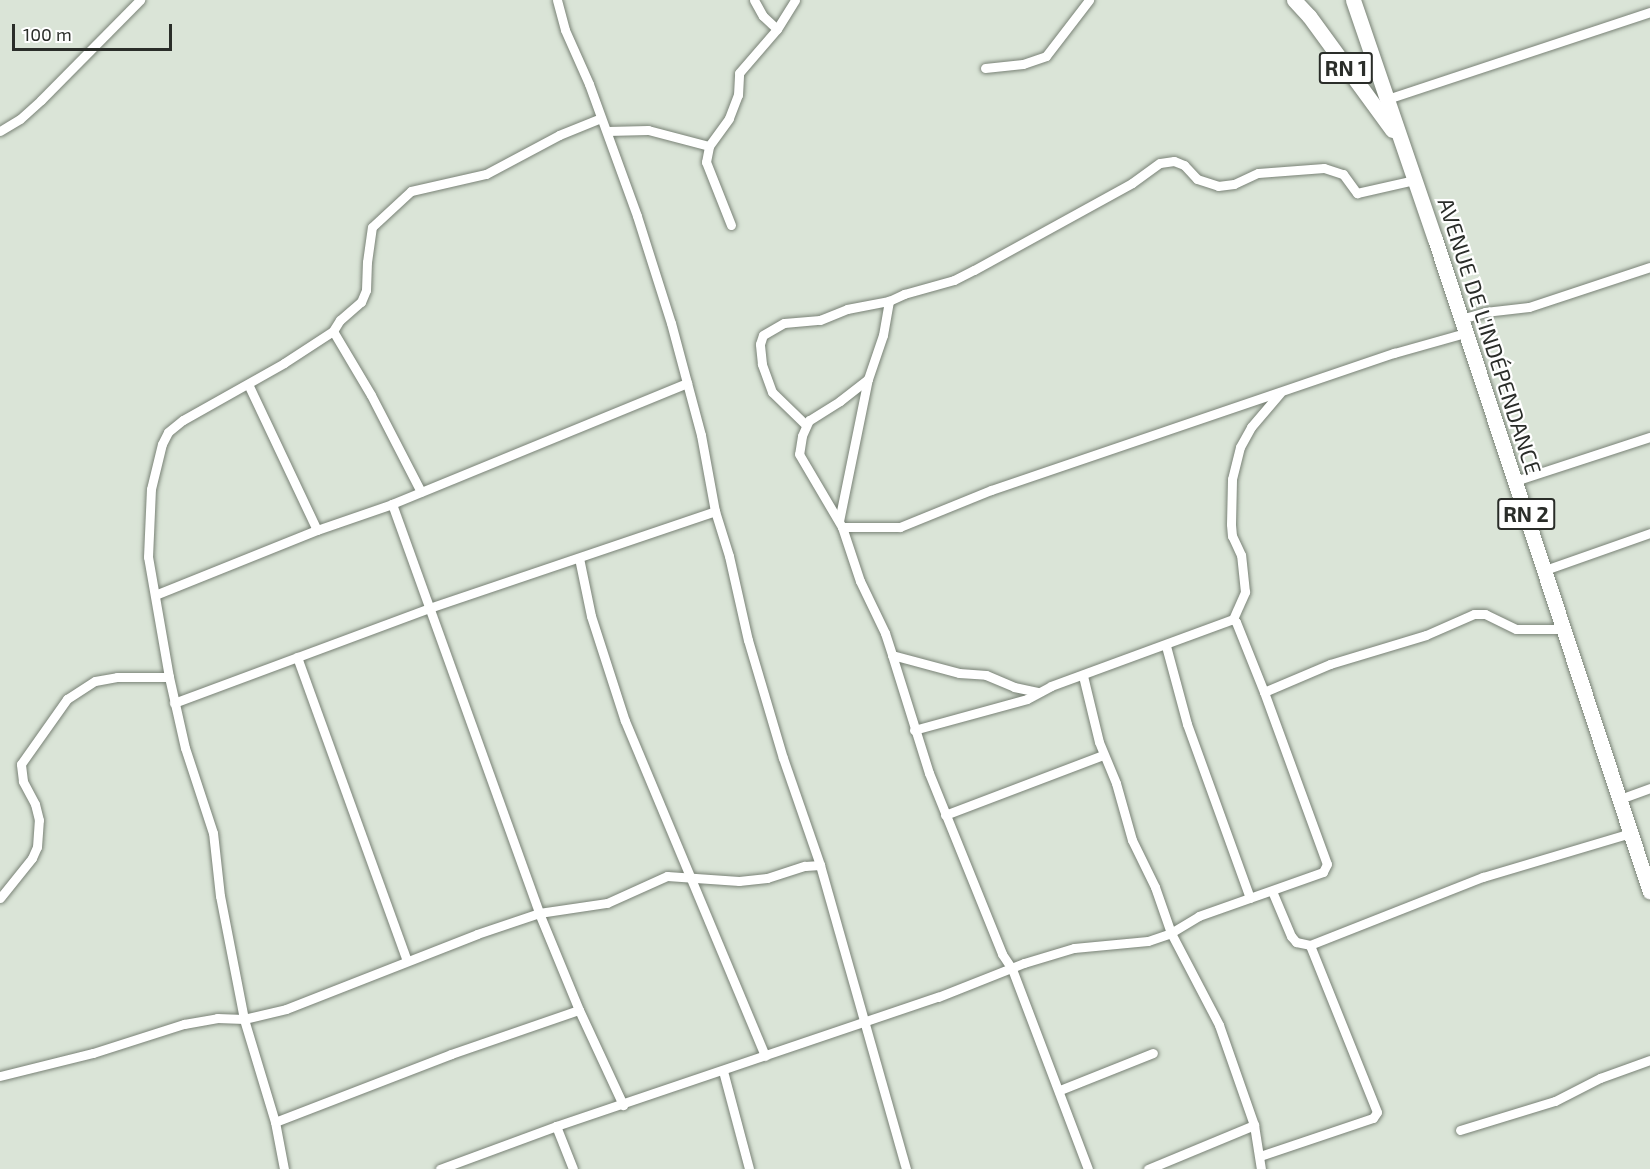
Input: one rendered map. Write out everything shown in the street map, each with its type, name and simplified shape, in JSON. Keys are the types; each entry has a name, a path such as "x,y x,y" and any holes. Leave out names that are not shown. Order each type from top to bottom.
{"main road":[{"name":"RN 1","path":"1294,0 1309,16 1398,137"},
{"name":"RN 2","path":"1353,0 1398,137"},
{"name":"AVENUE DE L'INDÉPENDANCE","path":"1398,137 1545,570 1650,892"}],"street":[{"path":"0,131 20,119 41,100 140,0"},
{"path":"557,0 565,30 606,131 671,323 701,435 716,511 748,640 783,758 820,865 906,1169"},
{"path":"754,0 763,16 777,29"},
{"path":"731,225 706,162 709,146 729,118 738,95 739,73 777,29 795,0"},
{"path":"985,68 1023,64 1046,56 1089,0"},
{"path":"1387,99 1650,12"},
{"path":"284,1169 275,1122 244,1019 220,896 213,833 185,748 174,703 148,557 148,517 162,444 168,432 183,420 248,384 333,331 340,320 361,302 366,290 366,262 372,227 411,191 486,174 559,135 601,118"},
{"path":"606,131 648,130 709,146"},
{"path":"806,425 772,392 762,364 760,344 763,335 784,322 820,320 847,309 889,301 904,294 954,280 1132,183 1160,163 1174,161 1184,165 1197,179 1218,186 1234,184 1258,173 1324,168 1343,174 1358,193 1414,180"},
{"path":"840,524 900,527 991,490 1394,353 1463,326 1485,312 1529,307 1650,267"},
{"path":"840,524 868,379 883,335 889,301"},
{"path":"333,331 371,395 421,492"},
{"path":"868,379 840,402 810,420 806,425 799,454 840,524 860,581 885,633 914,730 945,814 1002,954 1012,969 1088,1169"},
{"path":"248,384 317,530"},
{"path":"156,595 317,530 392,504 687,384"},
{"path":"914,730 1027,699 1038,692 1083,676 1093,670 1166,646 1233,619 1245,592 1241,555 1232,530 1232,479 1240,447 1251,427 1281,392"},
{"path":"1515,482 1650,437"},
{"path":"828,501 845,493"},
{"path":"392,504 539,913 579,1010 623,1106"},
{"path":"174,703 429,608 716,511"},
{"path":"1545,570 1650,533"},
{"path":"579,558 591,616 625,721 686,863 689,879 765,1056"},
{"path":"1264,692 1330,664 1426,635 1473,614 1485,614 1516,629 1563,629"},
{"path":"440,1169 556,1126 623,1106 1074,948 1148,941 1171,933 1199,916 1327,869 1264,692 1233,619"},
{"path":"1166,646 1187,724 1250,898"},
{"path":"892,655 959,673 986,675 1014,687 1038,692"},
{"path":"297,657 407,961"},
{"path":"1083,676 1103,755 1116,783 1132,840 1155,887 1171,933 1219,1025 1254,1125 1261,1169"},
{"path":"0,898 32,858 37,847 39,820 35,804 23,781 21,764 67,699 95,681 117,677 169,677"},
{"path":"945,814 1103,755"},
{"path":"1620,799 1650,788"},
{"path":"1272,891 1291,936 1296,942 1310,945 1483,877 1631,832"},
{"path":"0,1076 93,1053 184,1024 217,1018 244,1019 286,1010 407,961 539,913 607,903 667,876 739,881 767,878 805,866 820,865"},
{"path":"1260,1156 1373,1118 1377,1112 1310,945"},
{"path":"275,1122 451,1054 579,1010"},
{"path":"1059,1090 1153,1053"},
{"path":"1460,1130 1555,1101 1617,1071 1650,1060"},
{"path":"723,1071 749,1169"},
{"path":"1148,1169 1254,1125"},
{"path":"556,1126 573,1169"}]}
